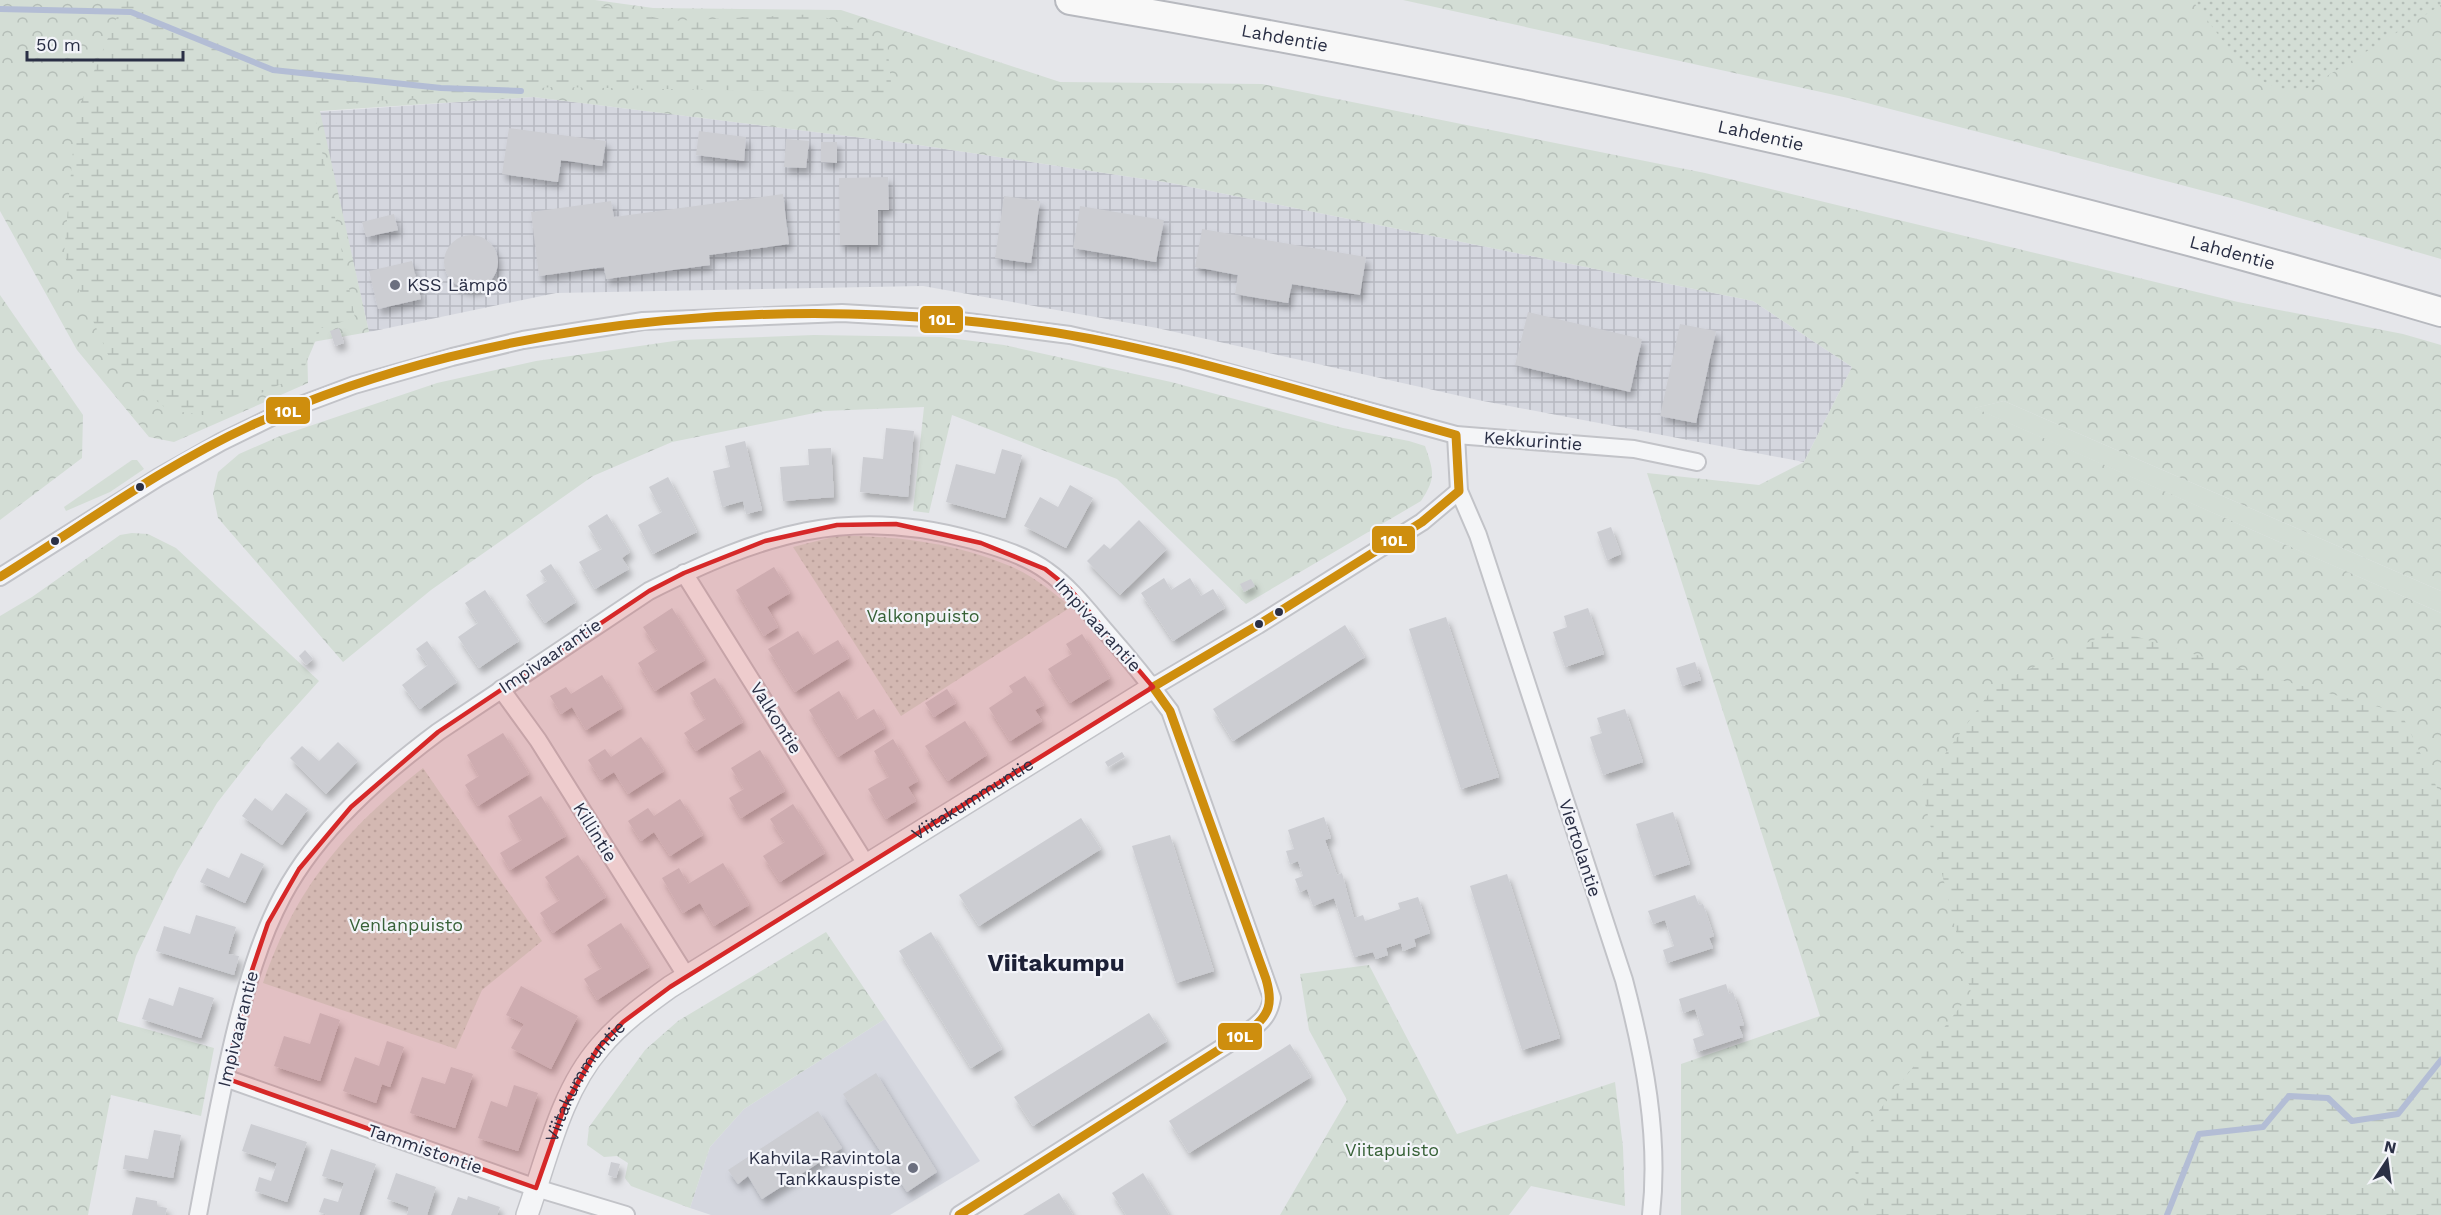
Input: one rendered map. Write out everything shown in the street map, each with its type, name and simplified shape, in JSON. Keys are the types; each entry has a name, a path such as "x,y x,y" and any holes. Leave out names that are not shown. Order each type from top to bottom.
{"highway":[{"name":"Lahdentie","path":"1070,0 1268,33 1454,69 1704,123 1914,172 2139,229 2355,286 2441,312"}],"street":[{"name":"Kekkurintie","path":"0,577 159,477 221,442 282,412 354,385 462,355 523,340 643,321 842,313 944,319 1070,335 1182,360 1456,435 1634,448 1697,462"},
{"path":"1456,435 1459,490"},
{"name":"Viitakummuntie","path":"527,1215 565,1105 598,1048 623,1022 670,987 866,864 1258,625 1422,522 1459,490"},
{"name":"Viertolantie","path":"1459,490 1478,536 1624,980 1641,1054 1650,1115 1653,1175 1651,1215"},
{"name":"Impivaarantie","path":"198,1215 225,1078 248,982 268,923 299,869 351,807 405,757 501,689 649,591 684,573 765,541 804,530 837,525 896,524 950,534 1012,553 1045,569 1069,588 1153,687 1170,711 1272,998 1270,1012 1262,1022 959,1215"},
{"name":"Valkontie","path":"684,573 866,864"},
{"name":"Killintie","path":"501,689 538,740 687,977"},
{"name":"Tammistontie","path":"225,1078 536,1188 626,1215"}],"highlighted area":[{"path":"896,524 981,543 1045,569 1069,588 1153,687 670,987 623,1022 598,1048 565,1105 536,1188 225,1078 248,982 268,923 299,869 351,807 438,732 649,591 684,573 765,541 837,525"}],"shaded area":[{"path":"533,97 912,144 1171,183 1753,301 1852,367 1804,462 1478,400 1157,328 923,286 556,293 369,332 319,112"},
{"path":"885,1019 980,1161 890,1215 711,1215 690,1208 710,1147 744,1109"}],"green space":[{"path":"0,0 595,0 653,8 841,10 1060,82 1262,84 1705,173 2238,302 2403,334 2441,345 2441,591 2004,401 1975,408 2441,613 2441,1215 1681,1215 1681,1064 1820,1016 1647,473 1759,485 1804,462 1852,367 1753,301 1171,183 912,144 533,97 320,111 369,332 307,343 308,383 174,442 149,437 77,350 0,211"},
{"path":"124,0 574,0 671,21 817,14 887,42 892,93 553,87 313,106 355,318 321,328 301,375 210,416 168,410 113,366 64,255 76,114"},
{"path":"1403,0 2441,0 2441,259 2231,198 1848,98"},
{"path":"2192,0 2441,0 2441,5 2303,91 2283,91 2248,74"},
{"path":"0,295 83,415 82,458 0,520"},
{"path":"814,335 941,337 1004,345 1171,382 1343,428 1425,446 1432,469 1431,480 1421,501 1246,604 1117,479 952,415 929,513 913,511 924,407 824,411 672,442 593,476 431,590 343,662 218,518 213,494 218,472 239,454 280,436 437,383 536,361 681,340"},
{"path":"2004,401 2441,591 2441,613 1974,408"},
{"path":"132,460 137,460 144,469 110,492 66,511 64,507"},
{"path":"148,534 176,548 319,681 266,740 217,803 177,871 136,956 117,1021 214,1048 201,1116 111,1095 88,1215 0,1215 0,616 32,597 120,535"},
{"name":"Valkonpuisto","path":"837,536 903,539 968,551 1026,574 1071,607 901,716 793,547"},
{"path":"2115,630 2262,675 2401,713 2441,796 2441,1215 1867,1215 1849,1149 1971,993 1921,787 1996,684"},
{"name":"Venlanpuisto","path":"423,768 542,941 482,990 456,1049 263,983 291,918 326,863 370,814"},
{"path":"826,932 885,1019 744,1109 710,1147 690,1208 631,1186 625,1178 628,1163 617,1156 604,1157 587,1145 589,1127 645,1050 678,1021"},
{"name":"Viitapuisto","path":"1369,965 1457,1134 1615,1082 1623,1147 1625,1206 1531,1186 1509,1215 1280,1215 1347,1100 1309,1030 1300,974"}],"building":[{"path":"509,128 606,141 602,166 561,160 558,182 502,174"},
{"path":"699,131 746,137 744,161 696,155"},
{"path":"786,139 809,141 806,168 784,167"},
{"path":"821,142 837,142 837,163 821,162"},
{"path":"888,177 889,210 878,210 878,245 840,245 839,178"},
{"path":"783,194 789,244 709,255 710,265 606,279 604,267 539,276 531,212 611,201 614,217"},
{"path":"1004,196 1040,201 1031,263 995,258"},
{"path":"1080,206 1164,220 1156,262 1073,248"},
{"path":"394,214 398,230 366,237 362,222"},
{"path":"1202,229 1366,257 1360,295 1292,284 1288,303 1235,294 1238,275 1195,267"},
{"path":"466,235 476,235 486,239 494,247 498,262 494,277 486,285 476,289 466,289 456,285 448,277 444,267 444,257 448,247 456,239"},
{"name":"KSS Lämpö","path":"412,261 421,299 378,309 369,271"},
{"path":"1528,312 1642,339 1630,392 1515,365"},
{"path":"1680,324 1716,331 1696,423 1660,416"},
{"path":"339,328 344,343 335,346 330,331"},
{"path":"886,428 914,431 908,497 860,492 863,457 883,459"},
{"path":"745,441 762,510 746,514 743,501 722,507 713,471 730,467 725,446"},
{"path":"831,448 834,497 783,501 780,467 809,465 808,449"},
{"path":"1002,449 1022,455 1005,518 946,502 956,464 995,474"},
{"path":"668,477 697,532 653,554 638,525 662,512 649,487"},
{"path":"1070,485 1093,498 1066,548 1024,526 1040,497 1058,507"},
{"path":"607,514 630,552 622,558 629,569 595,589 579,562 602,549 588,526"},
{"path":"1139,520 1167,549 1120,595 1087,561 1104,544 1110,549"},
{"path":"1611,527 1621,554 1607,560 1597,532"},
{"path":"551,564 576,602 545,623 526,595 547,581 540,571"},
{"path":"774,567 790,593 767,607 778,627 764,636 736,590"},
{"path":"1164,578 1171,590 1190,578 1201,596 1213,589 1225,608 1173,641 1141,593"},
{"path":"1251,579 1255,586 1244,592 1240,584"},
{"path":"485,590 519,641 479,668 458,637 478,623 465,603"},
{"path":"672,608 705,660 655,691 638,663 658,650 643,627"},
{"path":"1588,608 1604,654 1565,667 1553,632 1567,627 1564,616"},
{"path":"1446,617 1499,777 1461,789 1409,629"},
{"path":"1345,625 1365,657 1233,741 1213,709"},
{"path":"798,631 813,655 838,640 849,658 795,692 768,649"},
{"path":"1082,634 1110,678 1070,703 1048,669 1072,654 1066,644"},
{"path":"427,641 457,682 420,709 402,685 428,665 416,649"},
{"path":"305,650 313,659 306,665 299,656"},
{"path":"1695,662 1701,680 1682,686 1676,668"},
{"path":"602,675 622,708 586,730 572,707 561,714 550,696 566,687 571,694"},
{"path":"1025,676 1044,705 1035,710 1042,721 1010,741 989,708 1013,692 1009,686"},
{"path":"715,678 743,722 696,751 684,733 706,719 690,693"},
{"path":"947,689 956,703 934,717 925,703"},
{"path":"839,691 856,720 874,709 885,728 838,757 809,710"},
{"path":"1625,709 1643,762 1603,775 1590,737 1602,733 1597,718"},
{"path":"965,721 987,755 948,781 925,746"},
{"path":"503,733 529,774 478,806 465,785 479,776 467,755"},
{"path":"641,737 664,771 628,794 614,772 601,780 588,760 605,749 611,757"},
{"path":"893,739 918,781 908,787 916,801 886,819 868,789 889,777 874,751"},
{"path":"338,742 358,761 326,794 290,758 302,746 319,761"},
{"path":"760,750 785,791 741,818 729,798 744,789 731,768"},
{"path":"1122,752 1125,757 1108,767 1105,762"},
{"path":"286,793 308,809 282,845 242,816 255,798 272,811"},
{"path":"541,796 566,836 510,870 500,853 522,840 508,816"},
{"path":"680,799 703,835 670,856 654,832 641,841 628,821 648,808 654,816"},
{"path":"793,804 825,853 780,882 763,856 785,842 770,819"},
{"path":"1673,812 1690,864 1653,876 1636,824"},
{"path":"1324,817 1331,838 1325,840 1337,875 1342,873 1354,918 1363,915 1365,921 1400,909 1398,903 1418,897 1430,933 1414,939 1416,946 1403,951 1401,943 1386,948 1388,955 1376,959 1373,952 1354,957 1334,898 1313,906 1307,889 1300,892 1295,879 1303,876 1298,861 1290,864 1286,851 1294,849 1288,830"},
{"path":"1081,818 1101,849 979,926 959,895"},
{"path":"1170,835 1214,971 1176,983 1132,846"},
{"path":"241,853 264,864 245,903 200,882 207,868 229,878"},
{"path":"578,855 606,897 553,933 540,913 560,900 545,877"},
{"path":"723,863 749,905 714,926 700,903 683,913 662,878 679,868 688,884"},
{"path":"1507,874 1560,1038 1522,1050 1470,886"},
{"path":"1695,895 1699,905 1703,904 1714,936 1709,938 1713,948 1667,963 1663,950 1674,946 1665,920 1653,924 1648,911"},
{"path":"196,915 236,927 228,954 239,956 234,975 156,951 164,926 190,934"},
{"path":"621,923 649,967 597,1000 584,979 602,968 587,945"},
{"path":"931,932 1002,1049 971,1068 899,951"},
{"path":"1726,984 1729,994 1733,992 1744,1025 1739,1026 1743,1037 1697,1052 1693,1039 1704,1035 1695,1009 1683,1013 1679,999"},
{"path":"521,986 578,1016 551,1069 511,1048 524,1024 506,1015"},
{"path":"179,987 214,998 201,1038 142,1019 149,998 173,1006"},
{"path":"320,1013 340,1020 320,1081 274,1066 284,1036 310,1044"},
{"path":"1149,1013 1167,1041 1033,1126 1014,1097"},
{"path":"387,1041 404,1047 390,1087 382,1084 376,1103 343,1091 355,1057 379,1066"},
{"path":"1290,1044 1311,1077 1189,1153 1169,1121"},
{"path":"451,1067 473,1074 455,1128 410,1113 422,1077 445,1084"},
{"path":"876,1073 937,1172 907,1192 843,1094"},
{"path":"514,1085 538,1093 518,1151 478,1138 491,1101 507,1107"},
{"path":"818,1111 842,1148 762,1199 748,1176 738,1184 728,1170"},
{"path":"251,1124 307,1142 287,1202 255,1191 259,1177 271,1181 277,1163 242,1151"},
{"path":"154,1130 181,1135 173,1178 123,1169 125,1155 148,1159"},
{"path":"331,1149 376,1164 359,1215 328,1215 319,1212 324,1198 338,1202 344,1183 322,1176"},
{"path":"611,1162 620,1164 616,1178 608,1175"},
{"path":"396,1173 436,1187 427,1215 407,1215 409,1207 387,1199"},
{"path":"1143,1173 1169,1215 1126,1215 1112,1193"},
{"path":"1059,1193 1073,1215 1023,1215"},
{"path":"468,1196 500,1207 497,1215 451,1215 458,1197 467,1200"},
{"path":"136,1197 157,1201 157,1206 167,1208 165,1215 132,1215"}],"waterway":[{"path":"0,9 131,12 273,70 441,88 521,91"},
{"path":"2167,1215 2199,1134 2263,1127 2289,1096 2328,1098 2352,1121 2398,1114 2441,1060"}],"transit line":[{"name":"10L","path":"0,577 153,478 217,442 346,387 449,357 555,335 664,321 774,314 883,315 990,323 1092,339 1184,359 1456,435 1459,491 1422,522 1258,625 1153,687 1170,711 1266,979 1269,995 1266,1014 1250,1030 959,1215"}],"place":[{"name":"KSS Lämpö","path":"395,285"},
{"name":"Kahvila-Ravintola Tankkauspiste","path":"913,1168"}],"district":[{"name":"Viitakumpu","path":"1056,963"}]}
